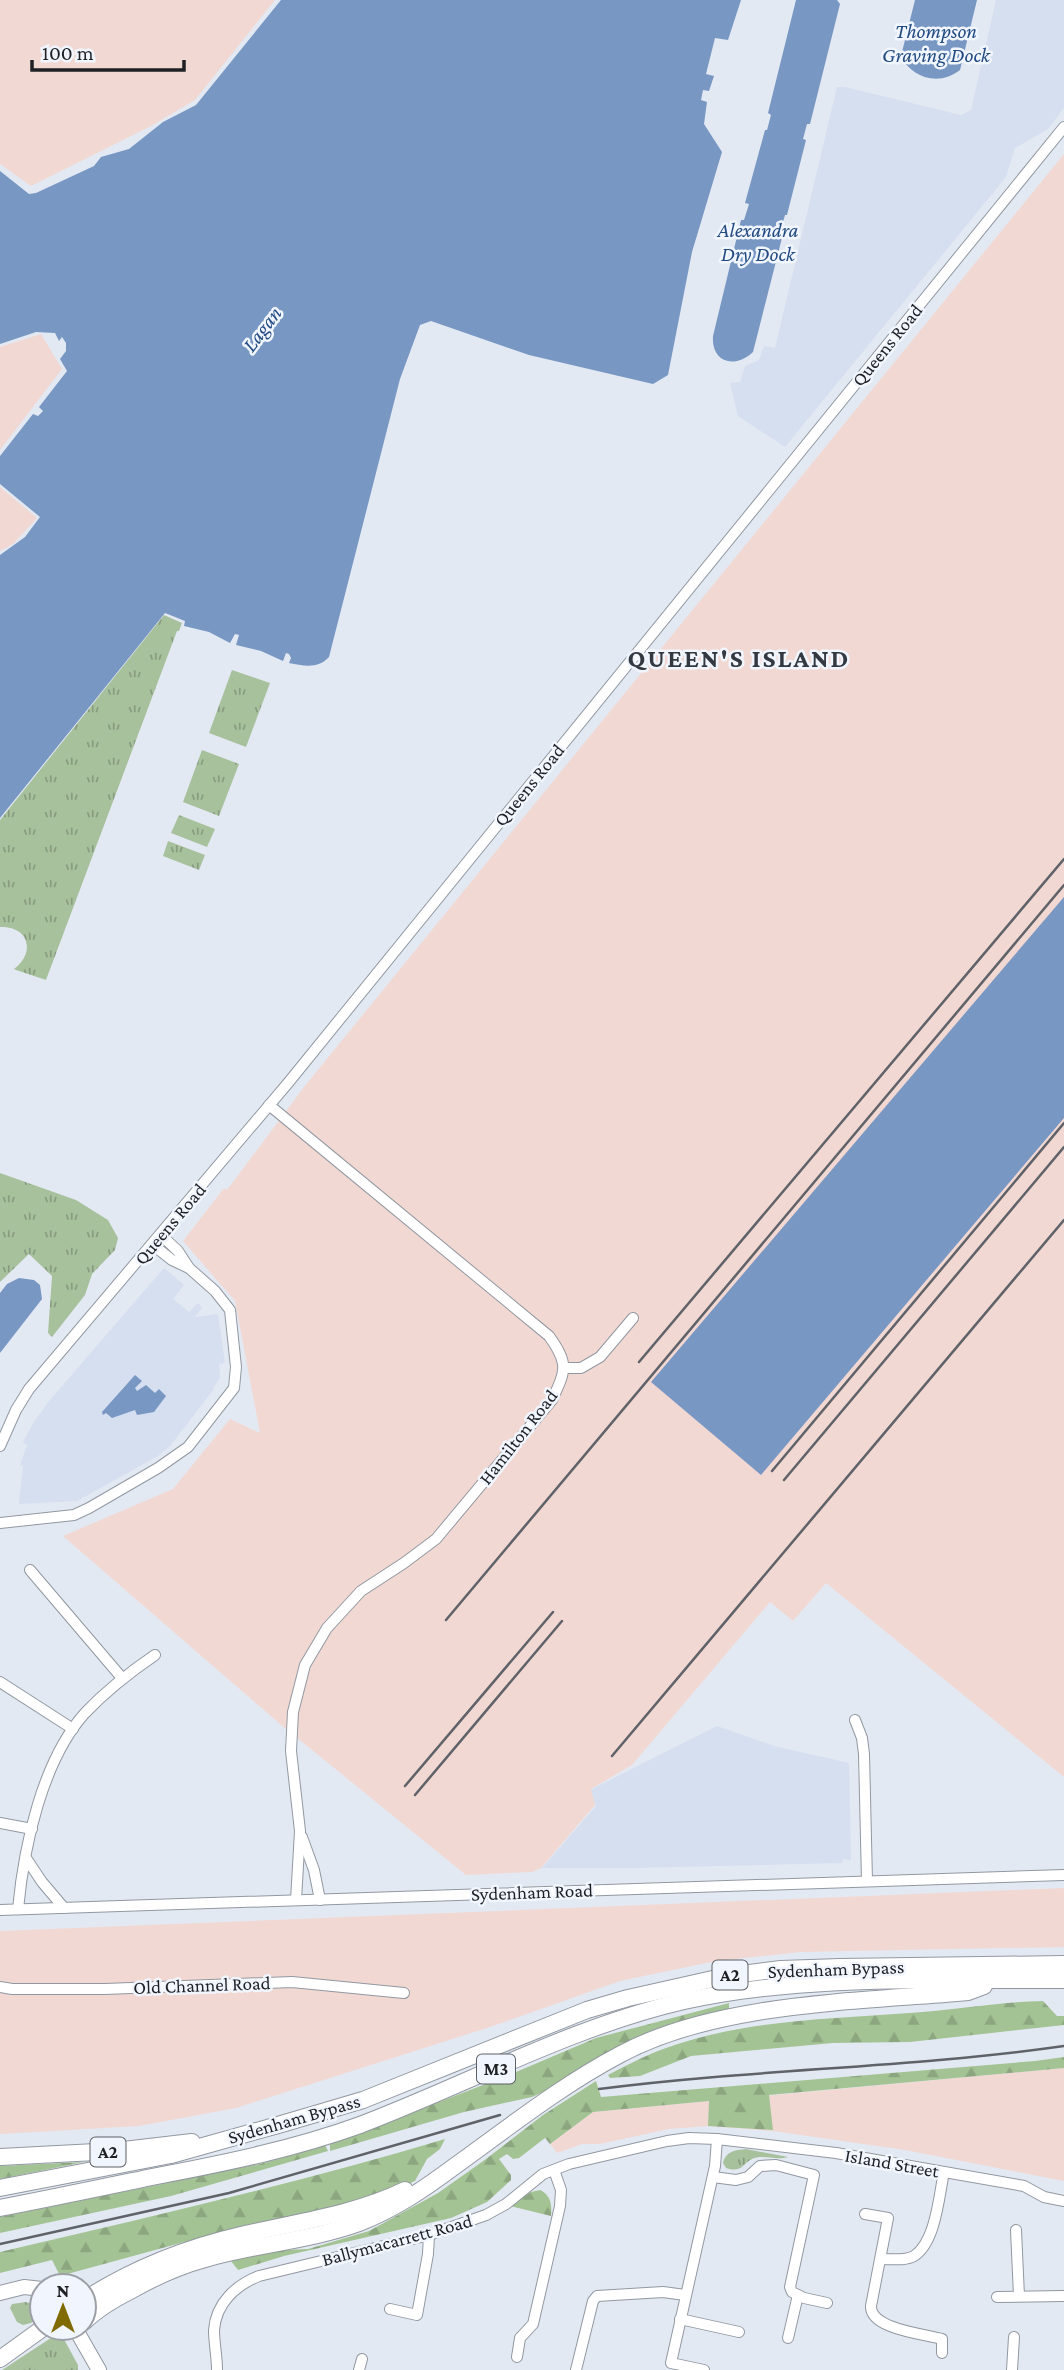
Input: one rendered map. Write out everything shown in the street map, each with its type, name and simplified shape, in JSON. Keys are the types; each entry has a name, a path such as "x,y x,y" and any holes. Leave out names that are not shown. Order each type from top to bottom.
{"highway":[{"name":"Sydenham Bypass","path":"215,2141 363,2100 587,2010 726,1976 781,1969 1064,1964"},
{"name":"A2","path":"98,2312 109,2302 176,2269 249,2248 316,2236 384,2212 426,2188 574,2081 652,2039 734,2017 833,2004 968,1992 1000,1980 1064,1980"},
{"name":"M3","path":"0,2208 226,2163 291,2146 382,2116 576,2033 643,2011 764,1988 1000,1980"},
{"name":"A2","path":"0,2157 65,2155 215,2141"},
{"path":"0,2188 171,2155 215,2141"},
{"name":"A2","path":"98,2292 134,2272 204,2244 357,2209 395,2195 455,2166"},
{"path":"0,2359 28,2339"}],"main road":[{"path":"0,2293 28,2287"},
{"name":"A2","path":"85,2342 96,2369"}],"street":[{"name":"Queens Road","path":"0,1446 16,1410 29,1390 270,1105 1064,127"},
{"name":"Hamilton Road","path":"270,1105 549,1336 562,1354 564,1368 552,1400 436,1539 361,1591 327,1628 305,1665 293,1712 291,1751 300,1831 296,1900"},
{"path":"0,1523 74,1516 158,1468 188,1447 234,1388 236,1378 232,1318 226,1303 189,1268 178,1251 161,1235"},
{"path":"153,1245 172,1260 189,1268"},
{"path":"564,1368 581,1368 600,1357 633,1318"},
{"path":"30,1570 122,1678"},
{"path":"18,1909 32,1829 48,1776 73,1729 84,1714 122,1678 155,1655"},
{"path":"0,1682 73,1729"},
{"path":"855,1720 862,1738 867,1881"},
{"path":"0,1822 32,1829"},
{"name":"Hamilton Road","path":"300,1831 314,1870 320,1900"},
{"path":"26,1858 37,1876 64,1908"},
{"name":"Sydenham Road","path":"0,1910 1064,1875"},
{"name":"Old Channel Road","path":"0,1987 106,1989 292,1982 404,1993"},
{"name":"Ballymacarrett Road","path":"217,2370 214,2328 217,2317 233,2290 246,2281 429,2235 486,2215 506,2204 527,2185 569,2164 667,2141 689,2138 717,2139"},
{"path":"704,2370 671,2362 713,2177 717,2139"},
{"name":"Island Street","path":"717,2139 832,2152 1024,2186 1044,2197 1064,2201"},
{"path":"713,2177 736,2180 748,2177 760,2166 776,2165 814,2175 790,2281 792,2292 827,2303"},
{"path":"517,2357 520,2338 533,2325 560,2206 561,2190 554,2170"},
{"path":"881,2259 913,2257 924,2246 932,2231 944,2172"},
{"path":"866,2214 888,2218 871,2306 873,2317 881,2324 942,2339 942,2353"},
{"path":"1016,2230 1019,2296"},
{"path":"390,2309 417,2315 429,2235"},
{"path":"577,2370 593,2301 597,2295 663,2292 685,2295"},
{"path":"788,2338 798,2295"},
{"path":"996,2297 1064,2296"},
{"path":"680,2319 739,2332"},
{"path":"1012,2370 1013,2337"}],"shaded area":[{"path":"0,0 275,0 195,100 151,126 31,186 0,164"},
{"path":"996,0 1064,0 1064,108 1048,129 1015,148 1006,177 785,447 738,416 730,383 740,382 745,366 759,360 764,346 775,348 837,87 961,115 971,110"},
{"path":"1064,154 1064,1777 826,1583 793,1621 770,1602 632,1765 591,1789 595,1805 541,1868 532,1872 466,1875 280,1724 63,1536 173,1489 230,1419 260,1433 235,1301 183,1241 224,1188 227,1190 304,1087"},
{"path":"41,334 62,369 0,450 0,347"},
{"path":"0,487 37,518 13,544 0,551"},
{"path":"164,1268 184,1285 173,1299 189,1312 198,1303 202,1308 195,1317 218,1314 225,1363 219,1364 220,1378 214,1389 170,1446 158,1456 77,1501 19,1504 23,1466 20,1465 27,1445 23,1442 35,1420"},
{"path":"717,1726 774,1746 849,1763 851,1860 843,1859 842,1863 542,1868 596,1806 590,1790"},
{"path":"1064,1888 1064,1947 801,1952 716,1961 620,1981 490,2027 236,2108 139,2126 0,2134 0,1931"},
{"path":"1064,2068 1064,2181 905,2150 773,2131 708,2126 669,2129 600,2144 582,2144 557,2153 550,2144 593,2112"}],"green space":[{"path":"164,615 182,623 46,980 16,970 14,969 21,962 27,948 23,935 18,931 0,927 0,820"},
{"path":"232,670 270,683 246,747 209,733"},
{"path":"202,750 239,764 219,816 183,802"},
{"path":"179,815 215,829 207,847 171,833"},
{"path":"168,841 205,855 199,870 163,856"},
{"path":"0,1173 76,1200 108,1220 118,1238 115,1250 92,1274 85,1295 52,1337 48,1333 52,1276 29,1254 0,1282"},
{"path":"1043,2001 1057,2016 1064,2016 1064,2025 910,2042 833,2043 691,2056 640,2076 610,2078 608,2075 666,2048 756,2026"},
{"path":"729,2003 729,2010 532,2097 464,2112 330,2151 330,2144 509,2075 596,2038"},
{"path":"1064,2057 1064,2068 769,2095 773,2130 708,2126 709,2101 593,2112 550,2144 545,2138 519,2158 513,2159 507,2154 499,2159 511,2175 511,2180 487,2202 451,2218 284,2256 238,2270 231,2261 281,2250 308,2249 369,2231 438,2193 543,2115 596,2081 601,2097"},
{"path":"445,2139 440,2149 427,2159 415,2181 380,2196 232,2229 75,2272 58,2272 52,2260 0,2273 0,2252 279,2185"},
{"path":"325,2145 328,2151 171,2196 0,2233 0,2217 260,2164"},
{"path":"746,2149 788,2157 756,2158 738,2169 726,2168 723,2163 729,2154"},
{"path":"84,2162 0,2179 0,2166"},
{"path":"540,2190 550,2201 551,2216 510,2206 531,2192"},
{"path":"28,2303 28,2324 17,2322 10,2308 12,2304"},
{"path":"45,2342 65,2342 78,2365 78,2370 2,2370"}],"water":[{"name":"Lagan","path":"281,0 741,0 728,40 715,38 706,74 714,76 709,91 703,90 701,100 707,102 704,124 722,152 692,252 668,375 653,384 529,355 431,321 420,325 400,379 329,657 315,665 289,663 289,654 286,653 283,661 261,651 236,645 239,635 235,634 230,643 209,632 184,626 185,621 165,613 0,818 0,555 25,537 40,517 0,484 0,456 33,414 38,416 43,411 39,407 67,371 60,359 66,351 66,343 62,337 59,341 55,333 36,332 0,344 0,171 29,194 36,193 94,166 101,157 129,149 163,122 196,105"},
{"name":"Alexandra Dry Dock","path":"796,0 837,0 840,4 810,124 807,124 803,139 806,140 781,229 784,230 753,352 732,362 720,357 716,352 713,336 741,220 744,220 749,204 745,203 771,115 768,113"},
{"name":"Thompson Graving Dock","path":"915,0 977,0 960,70 952,75 927,78 912,70 901,56"},
{"path":"1064,897 1064,1118 761,1475 651,1382"},
{"path":"19,1278 34,1280 40,1285 42,1299 0,1353 0,1293 7,1284"},
{"path":"135,1375 142,1381 135,1388 137,1391 146,1385 155,1393 159,1389 166,1396 154,1412 137,1415 135,1410 112,1418 106,1413 103,1415 102,1412"}],"railway":[{"path":"639,1362 1064,859"},
{"path":"446,1620 1064,885"},
{"path":"772,1471 1064,1123"},
{"path":"784,1480 1064,1147"},
{"path":"612,1756 1064,1220"},
{"path":"405,1786 553,1612"},
{"path":"415,1795 562,1621"},
{"path":"599,2089 948,2059 1064,2046"},
{"path":"0,2244 229,2193 500,2115"}],"district":[{"name":"QUEEN'S ISLAND","path":"739,658"}]}
